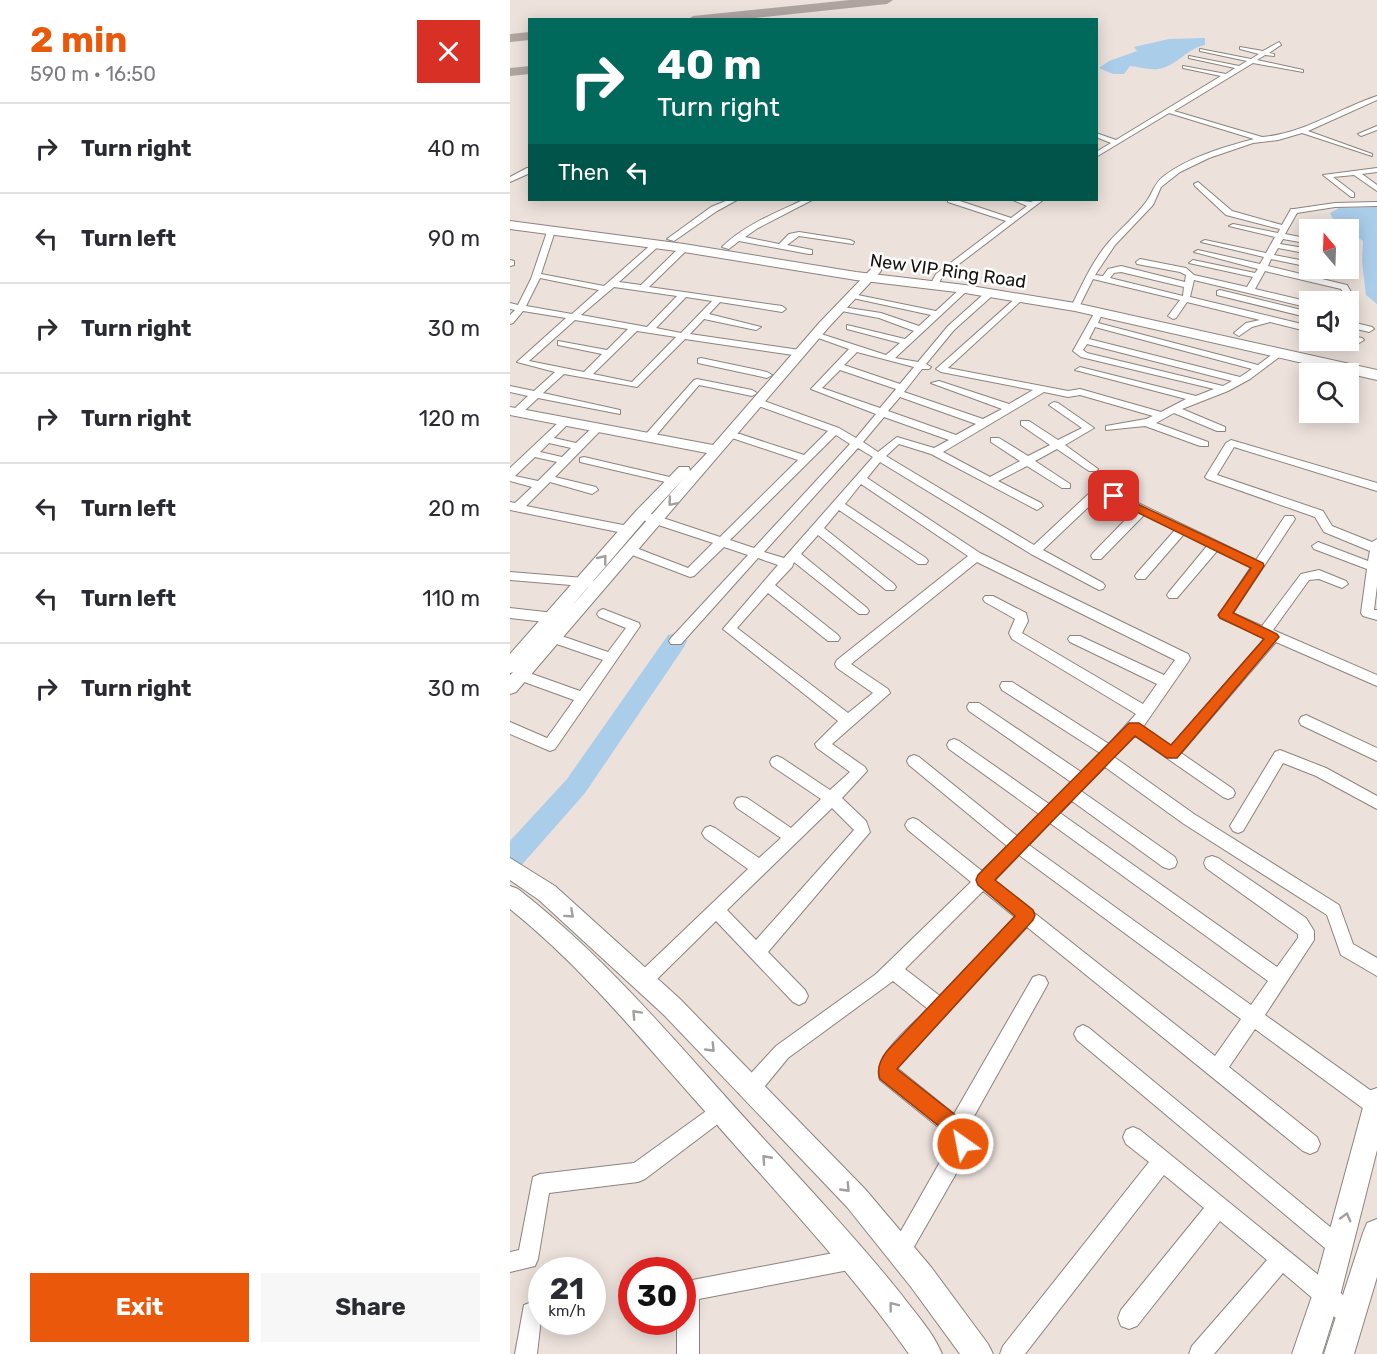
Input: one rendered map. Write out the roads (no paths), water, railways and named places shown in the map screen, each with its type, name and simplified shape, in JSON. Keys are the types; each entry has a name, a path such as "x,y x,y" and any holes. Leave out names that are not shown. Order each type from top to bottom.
{"main road":[{"name":"New VIP Ring Road","path":"510,219 671,239 731,243 866,272"},
{"name":"New VIP Ring Road","path":"510,225 936,281 1173,316 1377,366"},
{"name":"New VIP Ring Road","path":"936,281 989,294 1078,302 1096,318 1281,352 1377,375"}],"street":[{"path":"1098,153 1267,54 1279,44"},
{"path":"1242,48 1276,56"},
{"path":"1202,50 1301,70"},
{"path":"1191,57 1241,68"},
{"path":"1185,67 1228,76"},
{"path":"1078,302 1100,258 1130,221 1152,201 1158,186 1173,174 1235,146 1302,131 1339,113 1376,99"},
{"path":"1168,111 1262,139"},
{"path":"1361,134 1377,128"},
{"path":"1302,131 1374,153 1377,160"},
{"path":"1098,136 1116,142"},
{"path":"1352,195 1327,175 1377,170"},
{"path":"510,180 528,171"},
{"path":"1356,172 1377,189"},
{"path":"1198,184 1229,213 1299,238"},
{"path":"671,239 714,209 731,201"},
{"path":"731,243 755,226 806,201"},
{"path":"954,201 1013,221"},
{"path":"936,281 1036,202"},
{"path":"1250,290 1294,211 1315,206 1377,202"},
{"path":"1233,226 1283,232"},
{"path":"510,321 521,308 536,275 551,231"},
{"path":"780,247 792,236 799,234 850,242"},
{"path":"1220,238 1273,250 1299,261"},
{"path":"1205,242 1299,251"},
{"path":"731,243 809,252"},
{"path":"657,244 522,362 634,385 717,301"},
{"path":"643,288 684,248"},
{"path":"1198,252 1344,287 1346,291"},
{"path":"1140,262 1183,270 1190,274 1185,300 1173,316"},
{"path":"1193,263 1258,276"},
{"path":"1105,279 1112,271 1121,269 1189,282 1250,290 1299,302"},
{"path":"755,398 767,375 815,335 851,295 866,272"},
{"path":"510,687 517,650 631,550 710,449 866,272"},
{"path":"536,275 782,309"},
{"path":"1091,276 1299,327"},
{"path":"888,359 964,289"},
{"path":"1220,293 1299,310"},
{"path":"676,641 857,443 944,338 989,294"},
{"path":"649,330 683,295"},
{"path":"851,295 937,314"},
{"path":"941,369 1019,298"},
{"path":"510,306 634,328 794,352"},
{"path":"839,308 881,316 944,338"},
{"path":"1239,333 1249,325 1299,314"},
{"path":"703,316 756,327"},
{"path":"1224,389 1084,355 1078,351 1096,318 1259,368"},
{"path":"850,327 906,342"},
{"path":"1359,327 1369,329"},
{"path":"586,375 634,328"},
{"path":"815,335 888,359 920,366 1068,394 1080,392 1168,412"},
{"path":"1084,340 1241,380"},
{"path":"561,343 609,353"},
{"path":"809,398 855,348"},
{"path":"1110,428 1144,422 1224,389 1281,352"},
{"path":"700,361 767,375"},
{"path":"838,366 984,423"},
{"path":"513,411 562,370"},
{"path":"1080,370 1197,399"},
{"path":"649,437 697,382 755,398 835,430 1035,551 1099,586"},
{"path":"936,383 1010,408"},
{"path":"1088,388 1221,429"},
{"path":"510,389 616,412"},
{"path":"816,389 957,439"},
{"path":"935,452 1042,389"},
{"path":"990,481 1030,462 1089,428 1054,405"},
{"path":"513,411 710,449"},
{"path":"510,476 565,422"},
{"path":"1144,422 1204,444"},
{"path":"1025,423 1061,445 1093,469"},
{"path":"514,506 544,482 598,428"},
{"path":"631,550 690,573 835,430"},
{"path":"736,436 805,459"},
{"path":"547,439 578,447"},
{"path":"848,721 729,630 879,457 897,440 935,452 1037,506"},
{"path":"995,440 1066,486"},
{"path":"1377,487 1231,443 1211,477 1319,513 1328,529 1376,545 1367,613 1377,615"},
{"path":"515,670 553,638 628,530 641,515 710,449"},
{"path":"533,453 564,461"},
{"path":"584,460 674,481"},
{"path":"510,476 591,490"},
{"path":"750,1089 782,1052 882,980 984,880 1134,728 1183,658 976,556 861,479"},
{"path":"1035,551 1101,489 1258,566"},
{"path":"839,505 922,561"},
{"path":"514,506 628,530"},
{"path":"1097,556 1142,510"},
{"path":"641,515 723,541 755,554 791,560 863,611"},
{"path":"1289,519 1225,615 1377,681"},
{"path":"818,529 890,586"},
{"path":"1142,576 1182,529"},
{"path":"1173,595 1215,545"},
{"path":"1318,546 1373,567"},
{"path":"643,981 860,771 822,744 883,693 842,664 976,556"},
{"path":"1172,754 1268,635 1305,577 1310,574 1319,574 1342,584"},
{"path":"510,576 592,584"},
{"path":"768,586 833,638"},
{"path":"990,599 1022,616 1022,621 1015,633 1017,636 1144,712"},
{"path":"510,613 554,618"},
{"path":"510,728 550,745 634,626 603,614"},
{"path":"553,638 611,658"},
{"path":"1075,639 1166,682"},
{"path":"515,670 583,698"},
{"path":"1007,686 1107,755 1189,819 1333,910 1347,949 1377,968"},
{"path":"974,707 1169,862"},
{"path":"1306,721 1377,755"},
{"path":"1134,728 1228,793"},
{"path":"954,745 1051,812 1280,979"},
{"path":"1238,826 1280,756 1321,772 1377,803"},
{"path":"914,761 1018,846 1376,1103 1326,1296 1307,1354"},
{"path":"757,952 862,832 861,826 831,799 777,762"},
{"path":"742,803 792,837"},
{"path":"913,825 1310,1144"},
{"path":"710,833 760,868"},
{"path":"1212,863 1300,924 1306,931 1306,940 1217,1069"},
{"path":"514,885 547,893 672,1007 856,1198 978,1354"},
{"path":"514,885 540,919 636,1013 720,1110 856,1259 927,1354"},
{"path":"716,910 799,996"},
{"path":"900,1252 963,1144 963,1136 957,1128 887,1073 889,1064 1027,915"},
{"path":"892,969 942,1008"},
{"path":"957,1128 1038,983"},
{"path":"1083,1034 1339,1247"},
{"path":"510,1262 528,1259 540,1184 638,1172 720,1110"},
{"path":"1133,1137 1351,1316"},
{"path":"1011,1354 1162,1161"},
{"path":"1129,1318 1218,1207"},
{"path":"1339,1354 1377,1233"},
{"path":"1200,1354 1281,1258"},
{"path":"688,1354 688,1290 856,1259"},
{"path":"526,1354 529,1335"}],"water":[{"path":"1205,38 1205,45 1164,68 1130,66 1124,74 1113,74 1099,68 1109,61 1137,51 1134,47 1169,39"},
{"path":"1377,207 1377,304 1366,295 1362,261 1363,241 1359,238 1359,219 1333,219 1330,213 1339,208"}],"waterway":[{"path":"510,860 576,786 676,641"}]}
